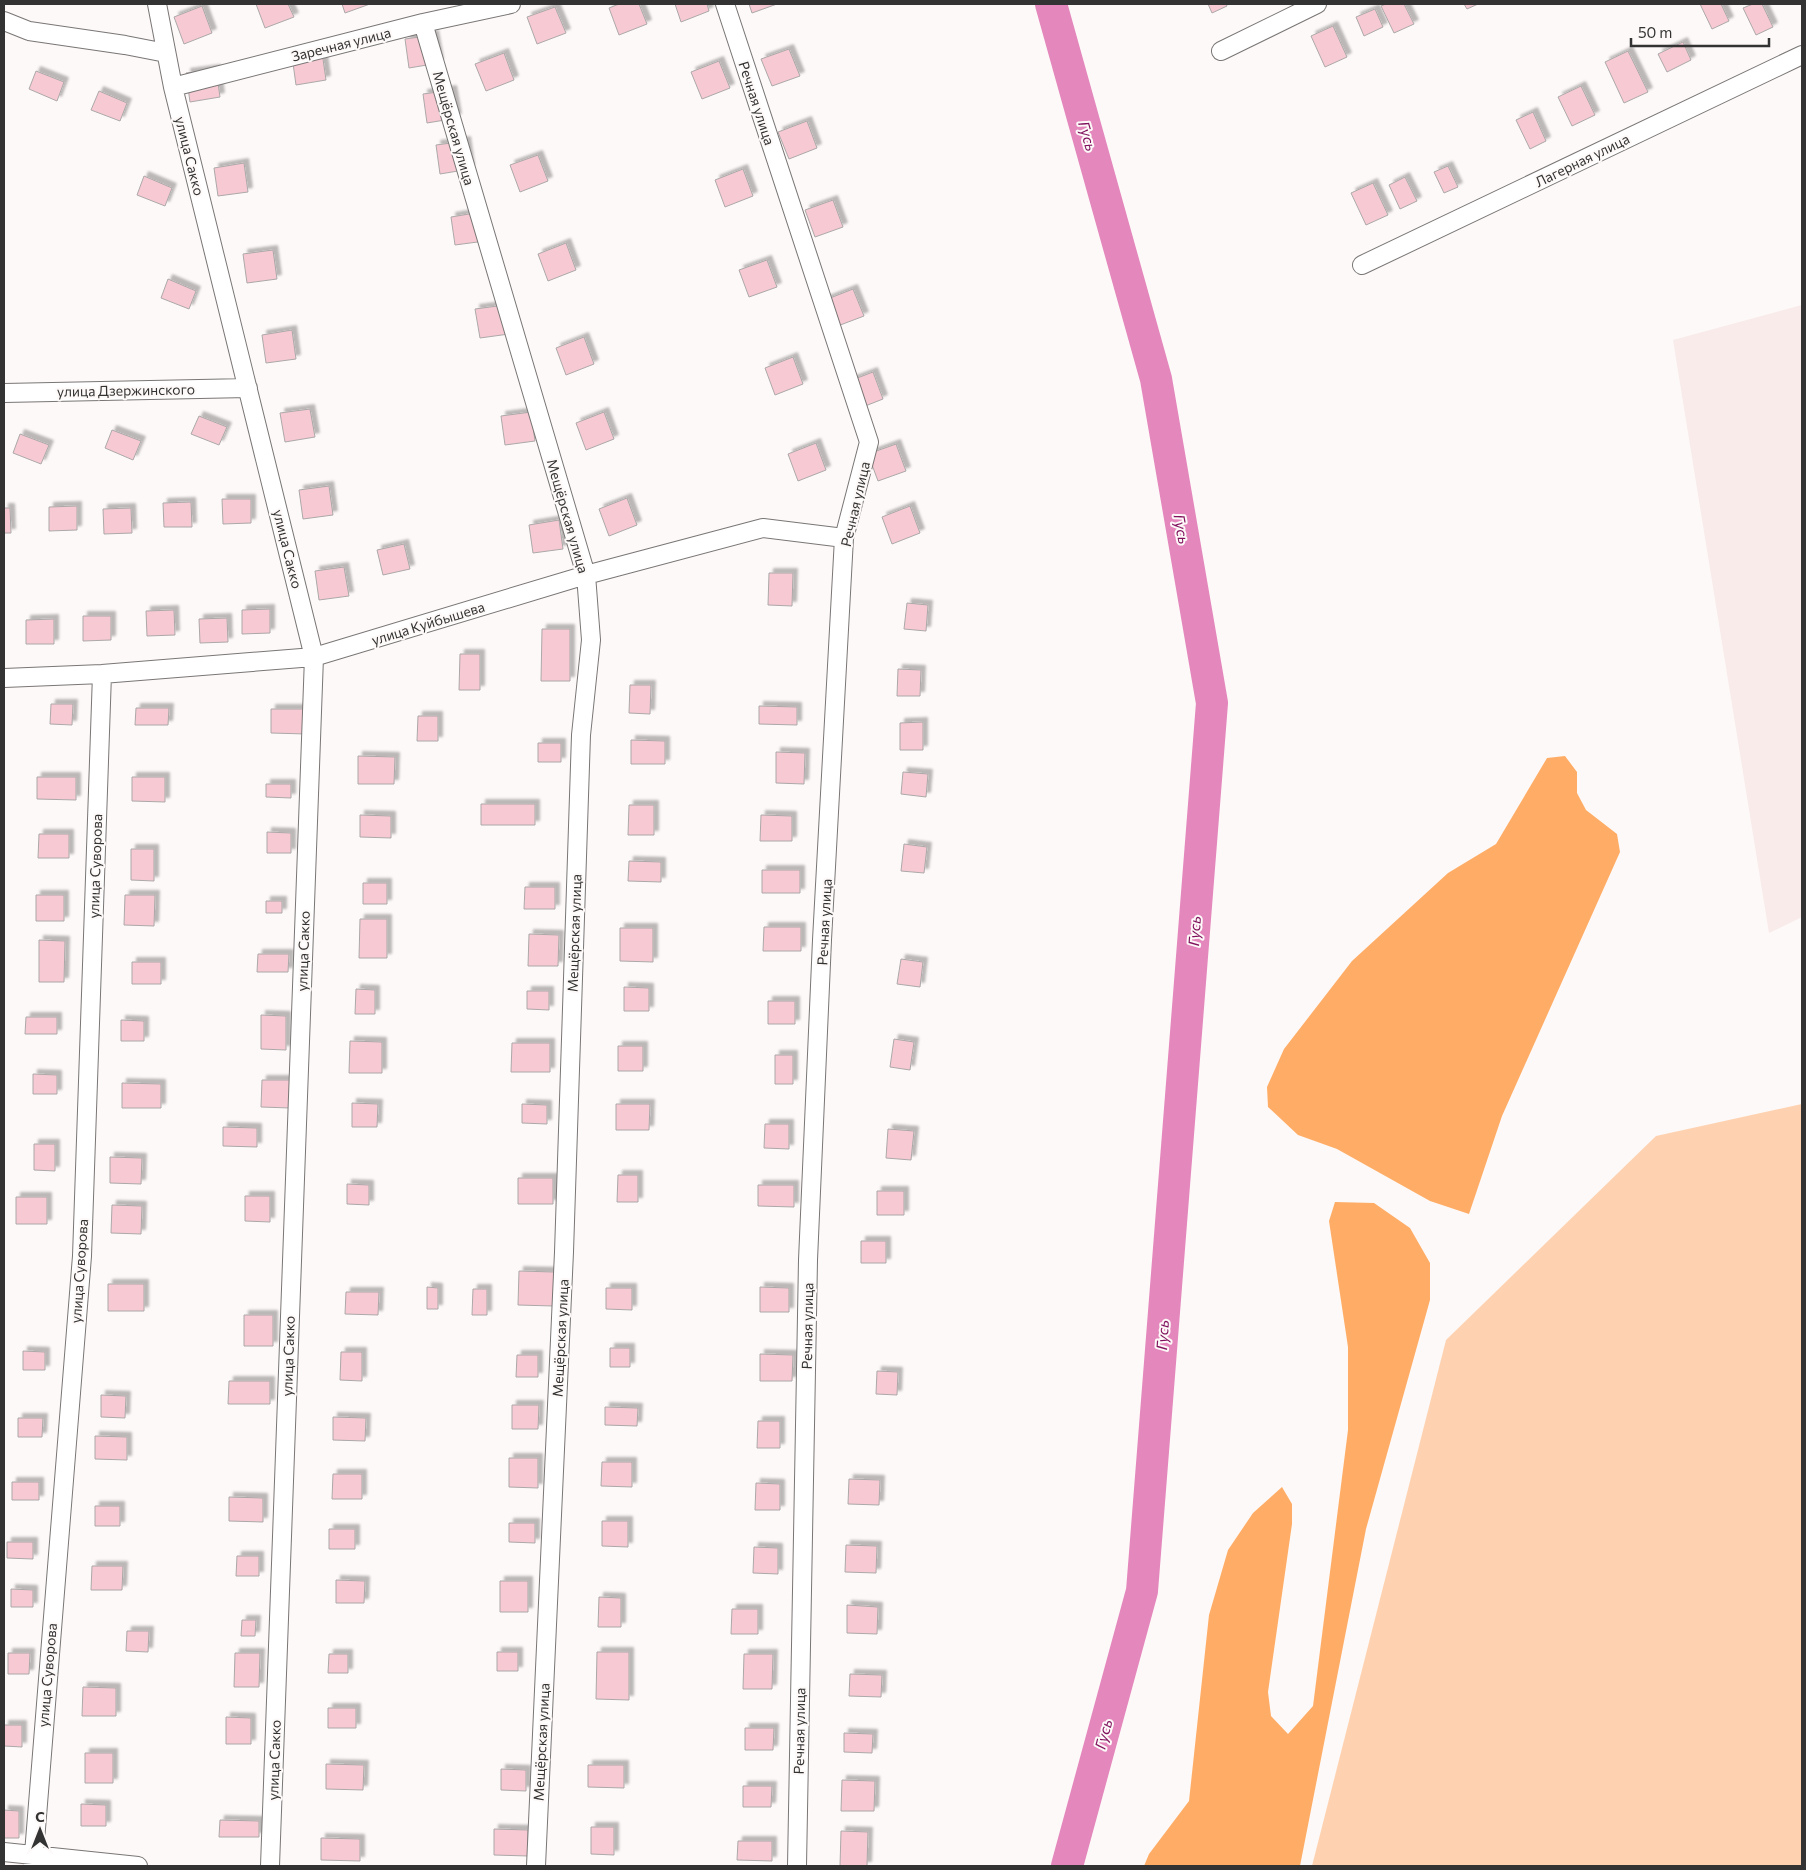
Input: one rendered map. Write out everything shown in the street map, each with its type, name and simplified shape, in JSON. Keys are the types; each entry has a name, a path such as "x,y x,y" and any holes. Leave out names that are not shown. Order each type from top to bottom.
{"street":[{"name":"улица Сакко","path":"157,4 173,87 314,657 270,1866"},
{"name":"Заречная улица","path":"173,87 422,23 511,4"},
{"name":"Речная улица","path":"725,4 869,442 844,538 822,950 808,1260 797,1866"},
{"path":"1221,51 1317,4"},
{"path":"4,21 29,31 166,53"},
{"name":"Мещёрская улица","path":"422,23 586,575 591,640 581,735 564,1252 536,1866"},
{"name":"Лагерная улица","path":"1362,265 1802,55"},
{"name":"улица Дзержинского","path":"4,393 248,388"},
{"name":"улица Куйбышева","path":"4,678 102,674 314,657 586,575 763,528 844,538"},
{"name":"улица Суворова","path":"32,1861 82,1256 102,674"},
{"path":"4,1852 32,1861 138,1866"}],"shaded area":[{"path":"1802,305 1802,917 1769,933 1673,340"},
{"path":"1565,756 1577,772 1577,793 1586,810 1617,834 1620,852 1502,1116 1469,1214 1430,1201 1337,1149 1298,1135 1268,1107 1267,1087 1284,1049 1352,961 1448,873 1496,844 1547,758"},
{"path":"1802,1104 1802,1866 1312,1866 1446,1340 1656,1136"},
{"path":"1335,1202 1374,1203 1410,1228 1430,1263 1430,1300 1366,1529 1300,1866 1144,1866 1149,1854 1189,1801 1209,1615 1228,1550 1253,1513 1282,1487 1292,1504 1292,1524 1268,1692 1271,1716 1288,1734 1313,1706 1348,1430 1348,1347 1329,1221"}],"building":[{"path":"256,4 288,4 294,17 265,28"},
{"path":"342,4 370,4 345,13"},
{"path":"619,4 639,4 647,24 619,35 609,8"},
{"path":"675,4 707,4 709,11 681,22"},
{"path":"749,4 777,4 752,13"},
{"path":"1208,4 1226,4 1227,6 1212,13"},
{"path":"1386,4 1404,4 1414,24 1394,33 1381,6"},
{"path":"1464,4 1478,4 1467,9"},
{"path":"1700,4 1721,4 1729,21 1712,29"},
{"path":"1753,4 1762,4 1773,27 1756,35 1743,8"},
{"path":"202,6 212,33 184,44 174,17"},
{"path":"555,7 566,33 537,44 527,17"},
{"path":"1375,9 1383,27 1364,36 1356,17"},
{"path":"1333,26 1347,57 1325,67 1311,36"},
{"path":"434,35 439,63 409,68 405,39"},
{"path":"1683,42 1691,60 1667,72 1658,54"},
{"path":"789,49 800,76 772,86 761,59"},
{"path":"1628,51 1648,92 1624,103 1605,62"},
{"path":"322,52 326,80 296,85 292,56"},
{"path":"504,53 514,80 486,91 475,64"},
{"path":"719,61 730,88 702,99 691,72"},
{"path":"216,69 220,97 190,102 186,73"},
{"path":"36,71 64,82 57,101 29,89"},
{"path":"1581,86 1595,115 1572,126 1558,97"},
{"path":"452,90 457,118 427,123 423,94"},
{"path":"99,91 127,103 120,121 91,110"},
{"path":"1533,112 1546,141 1530,149 1516,120"},
{"path":"807,121 817,148 789,159 778,132"},
{"path":"466,141 470,169 440,174 436,145"},
{"path":"538,155 548,181 520,192 510,165"},
{"path":"244,163 248,192 218,196 214,168"},
{"path":"1448,166 1458,187 1444,193 1434,172"},
{"path":"743,169 753,196 725,207 715,180"},
{"path":"144,176 172,188 165,206 137,195"},
{"path":"1405,177 1417,201 1400,209 1389,185"},
{"path":"1373,183 1388,215 1366,225 1351,193"},
{"path":"833,200 843,227 815,237 805,210"},
{"path":"481,212 485,241 455,245 451,217"},
{"path":"566,243 576,270 548,281 538,254"},
{"path":"273,250 277,279 247,283 243,254"},
{"path":"767,260 777,287 749,297 739,270"},
{"path":"168,279 196,291 189,309 161,298"},
{"path":"853,289 864,316 835,327 825,300"},
{"path":"505,305 509,334 480,338 475,309"},
{"path":"292,330 296,359 266,363 262,335"},
{"path":"584,337 594,364 566,375 556,348"},
{"path":"793,357 803,384 775,395 765,368"},
{"path":"873,372 883,399 855,410 844,383"},
{"path":"310,409 315,437 285,442 280,413"},
{"path":"531,412 535,441 505,445 501,416"},
{"path":"604,412 614,439 586,450 576,423"},
{"path":"199,416 227,427 219,445 191,434"},
{"path":"112,430 141,441 133,460 105,448"},
{"path":"20,434 49,445 41,464 13,453"},
{"path":"816,443 826,470 798,481 788,454"},
{"path":"896,444 906,471 878,481 868,454"},
{"path":"329,486 333,515 303,519 299,490"},
{"path":"627,498 637,525 609,536 599,509"},
{"path":"222,499 251,499 251,523 223,524"},
{"path":"191,502 192,527 164,527 163,503"},
{"path":"77,506 77,530 49,531 49,507"},
{"path":"910,506 920,533 892,544 882,517"},
{"path":"4,508 10,508 11,533 4,533"},
{"path":"131,508 132,533 104,534 103,509"},
{"path":"559,520 563,549 533,553 529,525"},
{"path":"404,544 410,569 383,575 377,550"},
{"path":"344,567 349,596 319,600 315,571"},
{"path":"769,573 793,573 792,606 768,605"},
{"path":"907,603 928,605 926,631 904,629"},
{"path":"270,609 270,633 242,634 242,610"},
{"path":"174,610 175,635 147,636 146,611"},
{"path":"83,616 111,616 111,640 83,641"},
{"path":"227,618 228,642 200,643 199,619"},
{"path":"54,619 54,644 26,644 26,620"},
{"path":"542,629 570,629 570,681 541,681"},
{"path":"460,654 480,654 480,690 459,690"},
{"path":"898,669 921,670 920,696 897,696"},
{"path":"630,685 651,685 650,714 629,713"},
{"path":"51,704 73,704 72,725 50,724"},
{"path":"759,706 797,707 797,725 759,724"},
{"path":"136,708 169,708 168,725 135,725"},
{"path":"271,709 306,709 306,734 271,733"},
{"path":"418,716 438,716 438,741 417,741"},
{"path":"923,722 923,750 900,750 900,723"},
{"path":"631,740 665,741 665,764 631,764"},
{"path":"538,743 561,743 561,762 538,762"},
{"path":"776,752 805,753 804,784 776,783"},
{"path":"358,756 395,757 394,784 358,784"},
{"path":"903,772 928,774 926,797 901,794"},
{"path":"37,777 76,777 76,800 37,799"},
{"path":"132,777 165,777 165,802 132,801"},
{"path":"266,784 291,784 291,798 266,797"},
{"path":"481,804 535,804 535,825 481,825"},
{"path":"629,805 654,805 654,835 628,835"},
{"path":"360,815 391,816 391,838 360,837"},
{"path":"761,815 792,816 792,841 760,841"},
{"path":"267,832 291,833 291,853 267,853"},
{"path":"39,834 69,834 69,858 38,858"},
{"path":"904,844 927,847 924,873 901,871"},
{"path":"131,849 154,849 154,881 131,880"},
{"path":"629,861 661,862 661,882 628,881"},
{"path":"762,870 800,870 800,893 762,893"},
{"path":"363,883 387,883 387,904 363,904"},
{"path":"525,887 555,887 555,909 524,909"},
{"path":"36,895 64,895 64,921 36,921"},
{"path":"125,895 155,895 154,926 124,925"},
{"path":"266,901 282,901 282,913 266,913"},
{"path":"360,919 387,919 387,958 359,958"},
{"path":"764,927 801,927 801,951 763,951"},
{"path":"620,928 653,928 653,962 620,961"},
{"path":"529,934 559,935 558,966 528,966"},
{"path":"39,940 65,941 64,982 39,982"},
{"path":"258,954 289,954 288,972 257,972"},
{"path":"901,959 923,962 920,987 897,984"},
{"path":"132,962 161,962 161,984 132,984"},
{"path":"624,987 649,988 649,1011 624,1011"},
{"path":"356,989 375,990 375,1014 355,1014"},
{"path":"527,991 549,991 549,1010 527,1009"},
{"path":"768,1001 795,1001 795,1024 768,1024"},
{"path":"261,1015 286,1016 286,1050 261,1049"},
{"path":"26,1017 57,1017 57,1034 25,1034"},
{"path":"121,1020 144,1021 144,1041 121,1041"},
{"path":"894,1039 914,1042 910,1070 890,1067"},
{"path":"350,1041 382,1042 382,1073 349,1073"},
{"path":"512,1043 550,1043 550,1072 511,1072"},
{"path":"618,1046 643,1046 643,1071 618,1071"},
{"path":"775,1055 793,1055 793,1084 775,1084"},
{"path":"33,1074 57,1075 57,1094 33,1094"},
{"path":"262,1080 290,1080 290,1108 261,1107"},
{"path":"122,1083 161,1084 161,1108 122,1108"},
{"path":"352,1103 378,1104 377,1127 352,1127"},
{"path":"522,1104 547,1105 547,1124 522,1123"},
{"path":"616,1104 650,1104 649,1130 616,1130"},
{"path":"765,1124 789,1124 789,1149 764,1148"},
{"path":"223,1127 257,1128 257,1147 223,1146"},
{"path":"888,1129 914,1131 911,1160 886,1158"},
{"path":"34,1144 55,1144 55,1171 34,1170"},
{"path":"110,1157 142,1158 141,1184 110,1183"},
{"path":"618,1175 638,1175 638,1202 617,1202"},
{"path":"518,1178 553,1178 553,1204 518,1204"},
{"path":"347,1184 369,1185 369,1205 347,1204"},
{"path":"758,1185 794,1185 794,1207 758,1206"},
{"path":"877,1191 904,1191 904,1215 877,1215"},
{"path":"245,1196 270,1196 270,1222 245,1221"},
{"path":"16,1197 47,1197 47,1224 16,1224"},
{"path":"112,1205 142,1206 141,1234 111,1233"},
{"path":"861,1241 886,1241 886,1263 861,1263"},
{"path":"519,1271 554,1272 553,1306 518,1305"},
{"path":"108,1284 144,1284 144,1311 108,1311"},
{"path":"427,1287 438,1288 438,1309 427,1309"},
{"path":"760,1287 789,1288 789,1312 760,1312"},
{"path":"606,1288 632,1288 632,1310 606,1309"},
{"path":"473,1289 487,1289 487,1315 472,1315"},
{"path":"346,1292 379,1292 378,1315 345,1314"},
{"path":"244,1315 273,1315 273,1346 244,1346"},
{"path":"610,1348 630,1348 630,1367 610,1367"},
{"path":"23,1351 45,1352 45,1370 23,1370"},
{"path":"341,1352 362,1352 362,1381 340,1380"},
{"path":"760,1354 793,1355 792,1381 760,1381"},
{"path":"517,1355 538,1355 538,1377 516,1377"},
{"path":"877,1371 898,1372 897,1395 876,1394"},
{"path":"229,1381 270,1381 270,1404 228,1404"},
{"path":"101,1395 126,1396 125,1418 101,1417"},
{"path":"512,1405 539,1405 538,1429 512,1429"},
{"path":"605,1407 638,1408 637,1426 605,1425"},
{"path":"333,1417 366,1418 365,1441 333,1440"},
{"path":"18,1418 43,1418 42,1437 18,1437"},
{"path":"758,1421 780,1421 780,1448 757,1448"},
{"path":"95,1436 127,1437 127,1460 95,1459"},
{"path":"509,1458 538,1458 538,1488 509,1487"},
{"path":"602,1462 632,1462 632,1487 601,1486"},
{"path":"333,1474 362,1474 362,1499 332,1499"},
{"path":"849,1479 880,1480 879,1505 848,1504"},
{"path":"12,1482 39,1482 39,1500 12,1500"},
{"path":"756,1483 780,1484 780,1510 755,1510"},
{"path":"229,1497 263,1498 263,1522 229,1521"},
{"path":"95,1506 120,1506 120,1526 95,1526"},
{"path":"602,1521 628,1521 628,1547 602,1546"},
{"path":"509,1523 535,1523 535,1543 509,1542"},
{"path":"329,1529 355,1529 355,1549 329,1549"},
{"path":"7,1542 33,1542 33,1559 7,1558"},
{"path":"846,1545 877,1546 876,1573 845,1572"},
{"path":"754,1547 778,1548 778,1574 753,1573"},
{"path":"237,1556 259,1556 259,1576 236,1576"},
{"path":"92,1566 123,1566 122,1590 91,1590"},
{"path":"336,1580 365,1581 364,1603 336,1603"},
{"path":"500,1581 528,1581 528,1612 500,1612"},
{"path":"11,1589 33,1590 33,1607 11,1607"},
{"path":"599,1597 621,1598 621,1627 598,1627"},
{"path":"847,1605 878,1607 877,1634 847,1633"},
{"path":"732,1609 758,1609 758,1634 731,1634"},
{"path":"242,1620 256,1620 255,1636 241,1636"},
{"path":"127,1631 149,1631 148,1652 126,1651"},
{"path":"497,1652 518,1652 518,1671 497,1671"},
{"path":"597,1652 629,1652 629,1700 596,1699"},
{"path":"8,1653 30,1653 29,1674 8,1674"},
{"path":"235,1653 260,1653 259,1687 234,1687"},
{"path":"329,1654 348,1654 348,1673 328,1673"},
{"path":"744,1654 773,1654 772,1689 743,1689"},
{"path":"850,1674 882,1675 881,1697 849,1696"},
{"path":"83,1687 116,1688 116,1716 82,1716"},
{"path":"328,1708 356,1708 356,1728 328,1728"},
{"path":"226,1717 251,1718 251,1744 226,1744"},
{"path":"4,1725 22,1725 22,1747 4,1746"},
{"path":"745,1728 774,1728 773,1750 745,1750"},
{"path":"844,1733 873,1734 872,1753 844,1752"},
{"path":"85,1753 113,1753 113,1783 85,1783"},
{"path":"326,1764 364,1765 363,1790 326,1789"},
{"path":"588,1765 624,1765 624,1788 588,1787"},
{"path":"501,1769 526,1770 526,1791 501,1790"},
{"path":"842,1780 875,1781 874,1811 841,1811"},
{"path":"743,1786 772,1786 771,1807 743,1807"},
{"path":"81,1804 106,1805 106,1826 81,1826"},
{"path":"4,1810 19,1811 19,1838 4,1838"},
{"path":"220,1820 259,1821 259,1837 219,1837"},
{"path":"591,1827 614,1827 614,1855 591,1854"},
{"path":"494,1829 528,1830 528,1856 494,1855"},
{"path":"841,1831 868,1832 867,1866 840,1866"},
{"path":"321,1838 360,1839 360,1861 321,1860"},
{"path":"738,1841 772,1841 772,1861 737,1860"}],"waterway":[{"name":"Гусь","path":"1051,4 1156,379 1212,703 1142,1591 1067,1866"}]}
